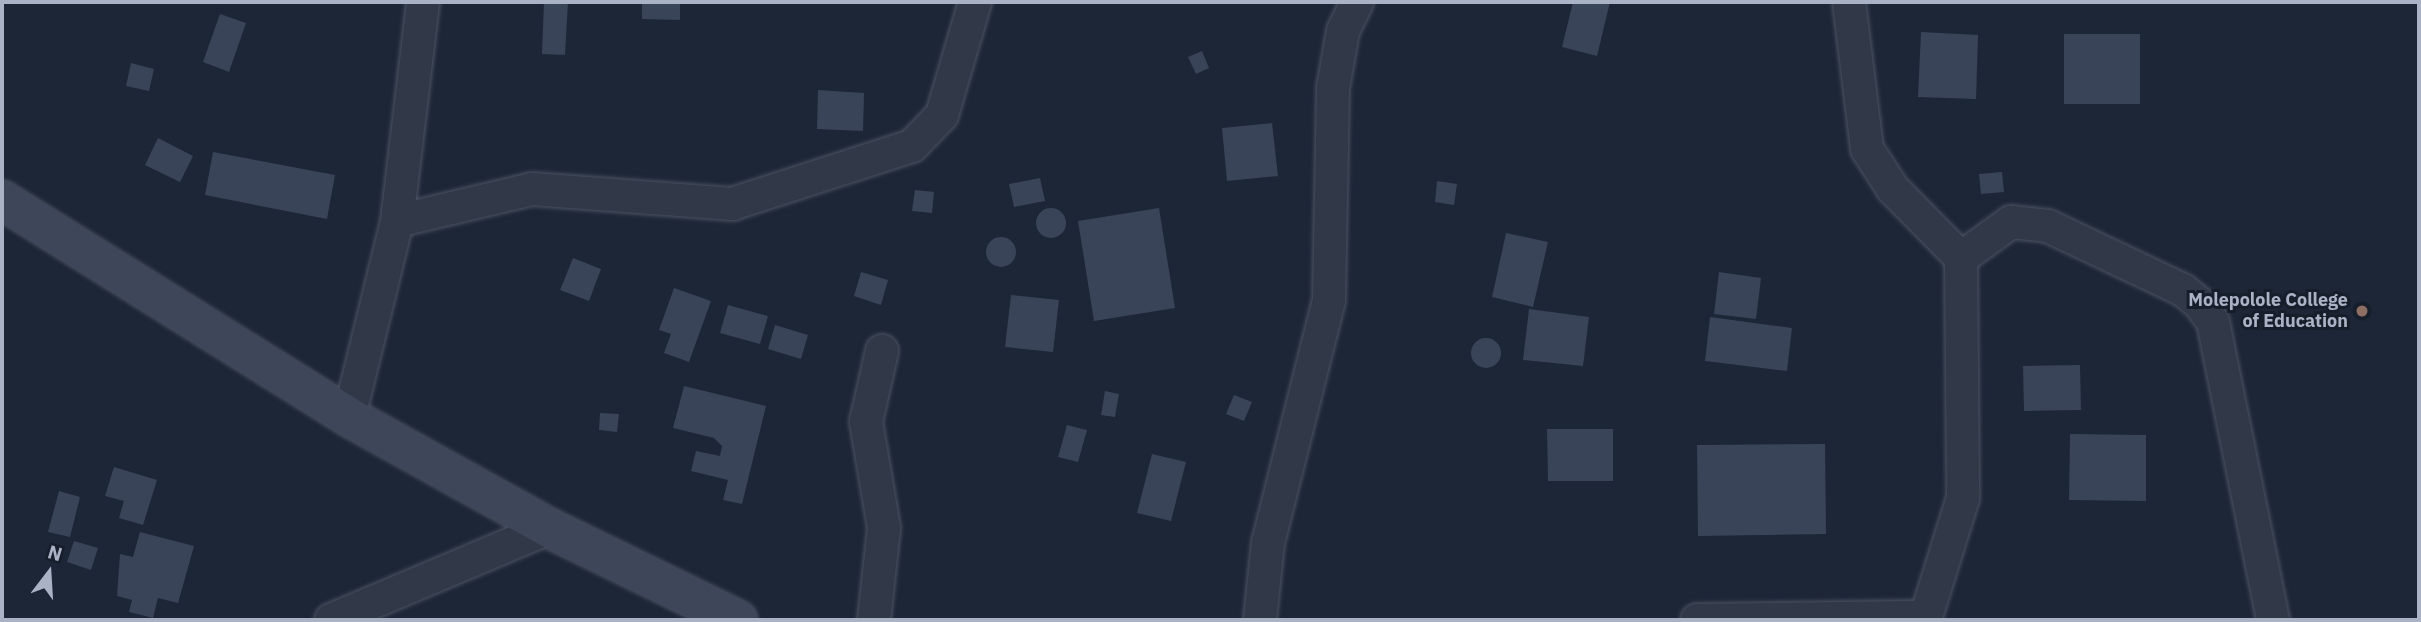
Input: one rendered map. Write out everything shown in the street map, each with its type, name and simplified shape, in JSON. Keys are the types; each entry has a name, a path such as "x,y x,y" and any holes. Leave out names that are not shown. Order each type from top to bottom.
{"street":[{"path":"349,417 397,221 423,2"},
{"path":"397,221 532,189 732,205 912,146 942,115 975,2"},
{"path":"1260,620 1268,543 1329,300 1333,88 1343,31 1357,2"},
{"path":"1697,620 1925,619 1963,498 1961,258 1893,189 1867,149 1849,2"},
{"path":"2,200 349,417 549,528 738,620"},
{"path":"1961,258 2011,222 2038,224 2183,290 2200,304 2213,322 2273,620"},
{"path":"874,620 884,528 866,422 882,351"},
{"path":"331,620 549,528"}],"building":[{"path":"544,2 568,2 565,55 542,54"},
{"path":"642,2 680,2 680,20 642,19"},
{"path":"1573,2 1610,2 1597,56 1562,47"},
{"path":"220,14 246,23 229,72 203,62"},
{"path":"1921,32 1978,35 1976,99 1918,97"},
{"path":"2064,34 2140,34 2140,104 2064,104"},
{"path":"1202,51 1209,68 1196,74 1188,57"},
{"path":"131,63 154,69 149,91 126,86"},
{"path":"818,90 864,93 863,131 817,129"},
{"path":"1272,123 1278,176 1227,181 1222,128"},
{"path":"158,138 193,156 180,182 145,165"},
{"path":"213,152 335,175 327,219 205,195"},
{"path":"2002,172 2004,192 1981,194 1979,174"},
{"path":"1040,178 1045,201 1014,207 1009,184"},
{"path":"1437,181 1457,184 1454,205 1435,202"},
{"path":"915,190 934,192 932,213 912,211"},
{"path":"1051,208 1062,212 1066,223 1062,234 1051,238 1040,234 1036,223 1040,212"},
{"path":"1159,208 1175,308 1094,321 1078,221"},
{"path":"1506,233 1548,242 1533,307 1492,297"},
{"path":"1001,237 1012,241 1016,252 1012,263 1001,267 990,263 986,252 990,241"},
{"path":"573,258 601,269 589,301 560,290"},
{"path":"861,272 888,280 881,305 854,296"},
{"path":"1719,272 1761,278 1756,319 1714,314"},
{"path":"674,288 711,301 689,362 664,353 671,334 659,330"},
{"path":"1011,295 1059,300 1053,352 1005,347"},
{"path":"728,305 768,316 760,344 720,333"},
{"path":"1529,309 1589,317 1583,366 1523,360"},
{"path":"1710,317 1792,328 1787,371 1705,361"},
{"path":"775,325 808,335 801,359 768,349"},
{"path":"1486,338 1497,342 1501,353 1497,364 1486,368 1475,364 1471,353 1475,342"},
{"path":"2080,365 2081,410 2024,411 2023,366"},
{"path":"684,386 766,406 742,504 723,500 728,480 691,471 696,451 720,456 722,446 714,438 673,428"},
{"path":"1105,391 1119,394 1115,417 1101,415"},
{"path":"1234,395 1252,402 1244,421 1226,414"},
{"path":"600,413 619,414 617,432 599,430"},
{"path":"1067,425 1087,430 1078,462 1058,457"},
{"path":"1547,429 1613,429 1613,481 1548,481"},
{"path":"2070,434 2146,435 2146,501 2069,500"},
{"path":"1825,444 1826,534 1698,536 1697,445"},
{"path":"1152,454 1186,462 1171,521 1137,513"},
{"path":"114,467 157,480 143,525 119,518 124,501 105,496"},
{"path":"59,491 80,497 70,537 48,532"},
{"path":"140,532 194,546 178,603 158,598 153,618 129,612 132,600 117,596 120,554 133,557"},
{"path":"74,541 98,548 91,570 67,562"}],"place":[{"name":"Molepolole College of Education","path":"2362,311"}]}
